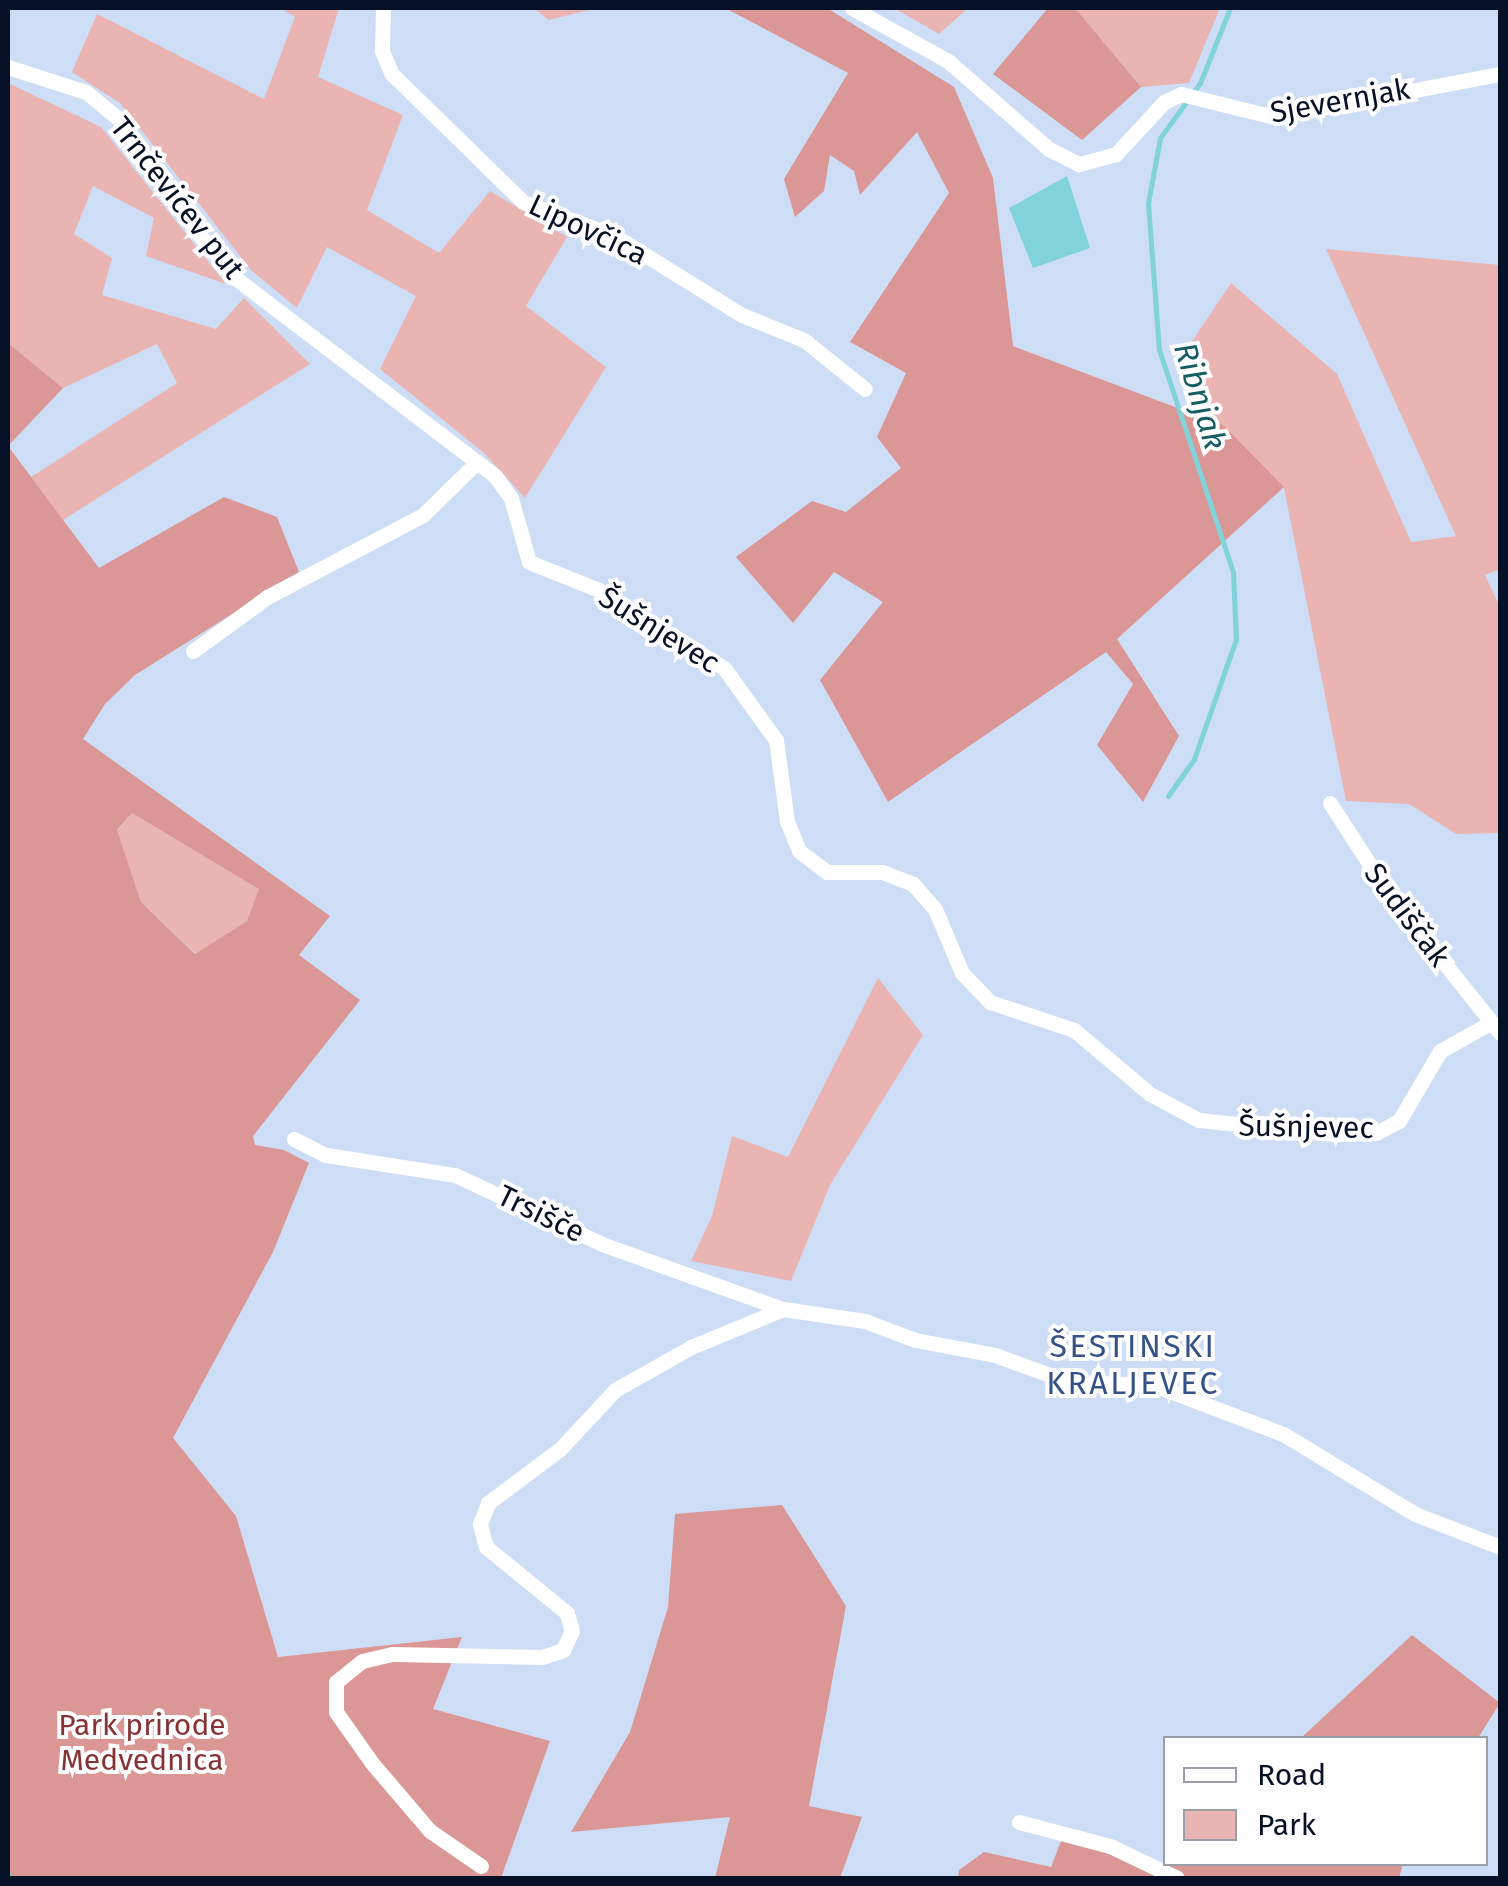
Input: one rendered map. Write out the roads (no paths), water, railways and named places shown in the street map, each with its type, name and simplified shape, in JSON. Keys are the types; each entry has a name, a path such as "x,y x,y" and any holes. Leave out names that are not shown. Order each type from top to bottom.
{"street":[{"name":"Lipovčica","path":"384,8 382,51 392,74 523,202 615,236 742,316 804,340 866,389"},
{"name":"Sjevernjak","path":"852,8 948,61 1049,149 1079,164 1116,154 1164,102 1181,94 1274,117 1500,74"},
{"name":"Trnčevićev put","path":"8,67 70,86 103,104 238,280 477,462"},
{"path":"193,651 267,598 423,516 477,462"},
{"name":"Šušnjevec","path":"477,462 511,498 529,562 636,612 694,645 736,682 776,740 791,836 814,864 841,875 882,872 913,884 935,910 962,973 980,995 1074,1030 1168,1106 1236,1128 1376,1133 1409,1111 1440,1052 1495,1028"},
{"name":"Sudiščak","path":"1330,803 1375,874 1495,1028"},
{"name":"Trsišče","path":"294,1139 326,1155 455,1175 618,1250 783,1309"},
{"path":"481,1866 450,1850 383,1777 336,1712 336,1682 362,1660 392,1654 555,1656 563,1650 572,1632 567,1614 486,1547 480,1524 488,1503 560,1449 615,1390 691,1347 783,1309 865,1321 915,1340 995,1355 1069,1382 1154,1385 1284,1434 1415,1514 1500,1547"},
{"path":"1019,1822 1098,1842 1178,1878"}],"waterway":[{"name":"Ribnjak","path":"1168,796 1194,759 1236,639 1233,572 1159,350 1148,203 1160,138 1200,83 1230,8"},
{"path":"8,1874 10,1878"}],"district":[{"name":"ŠESTINSKI KRALJEVEC","path":"1133,1366"}],"park label":[{"name":"Park prirode Medvednica","path":"142,1742"}]}
